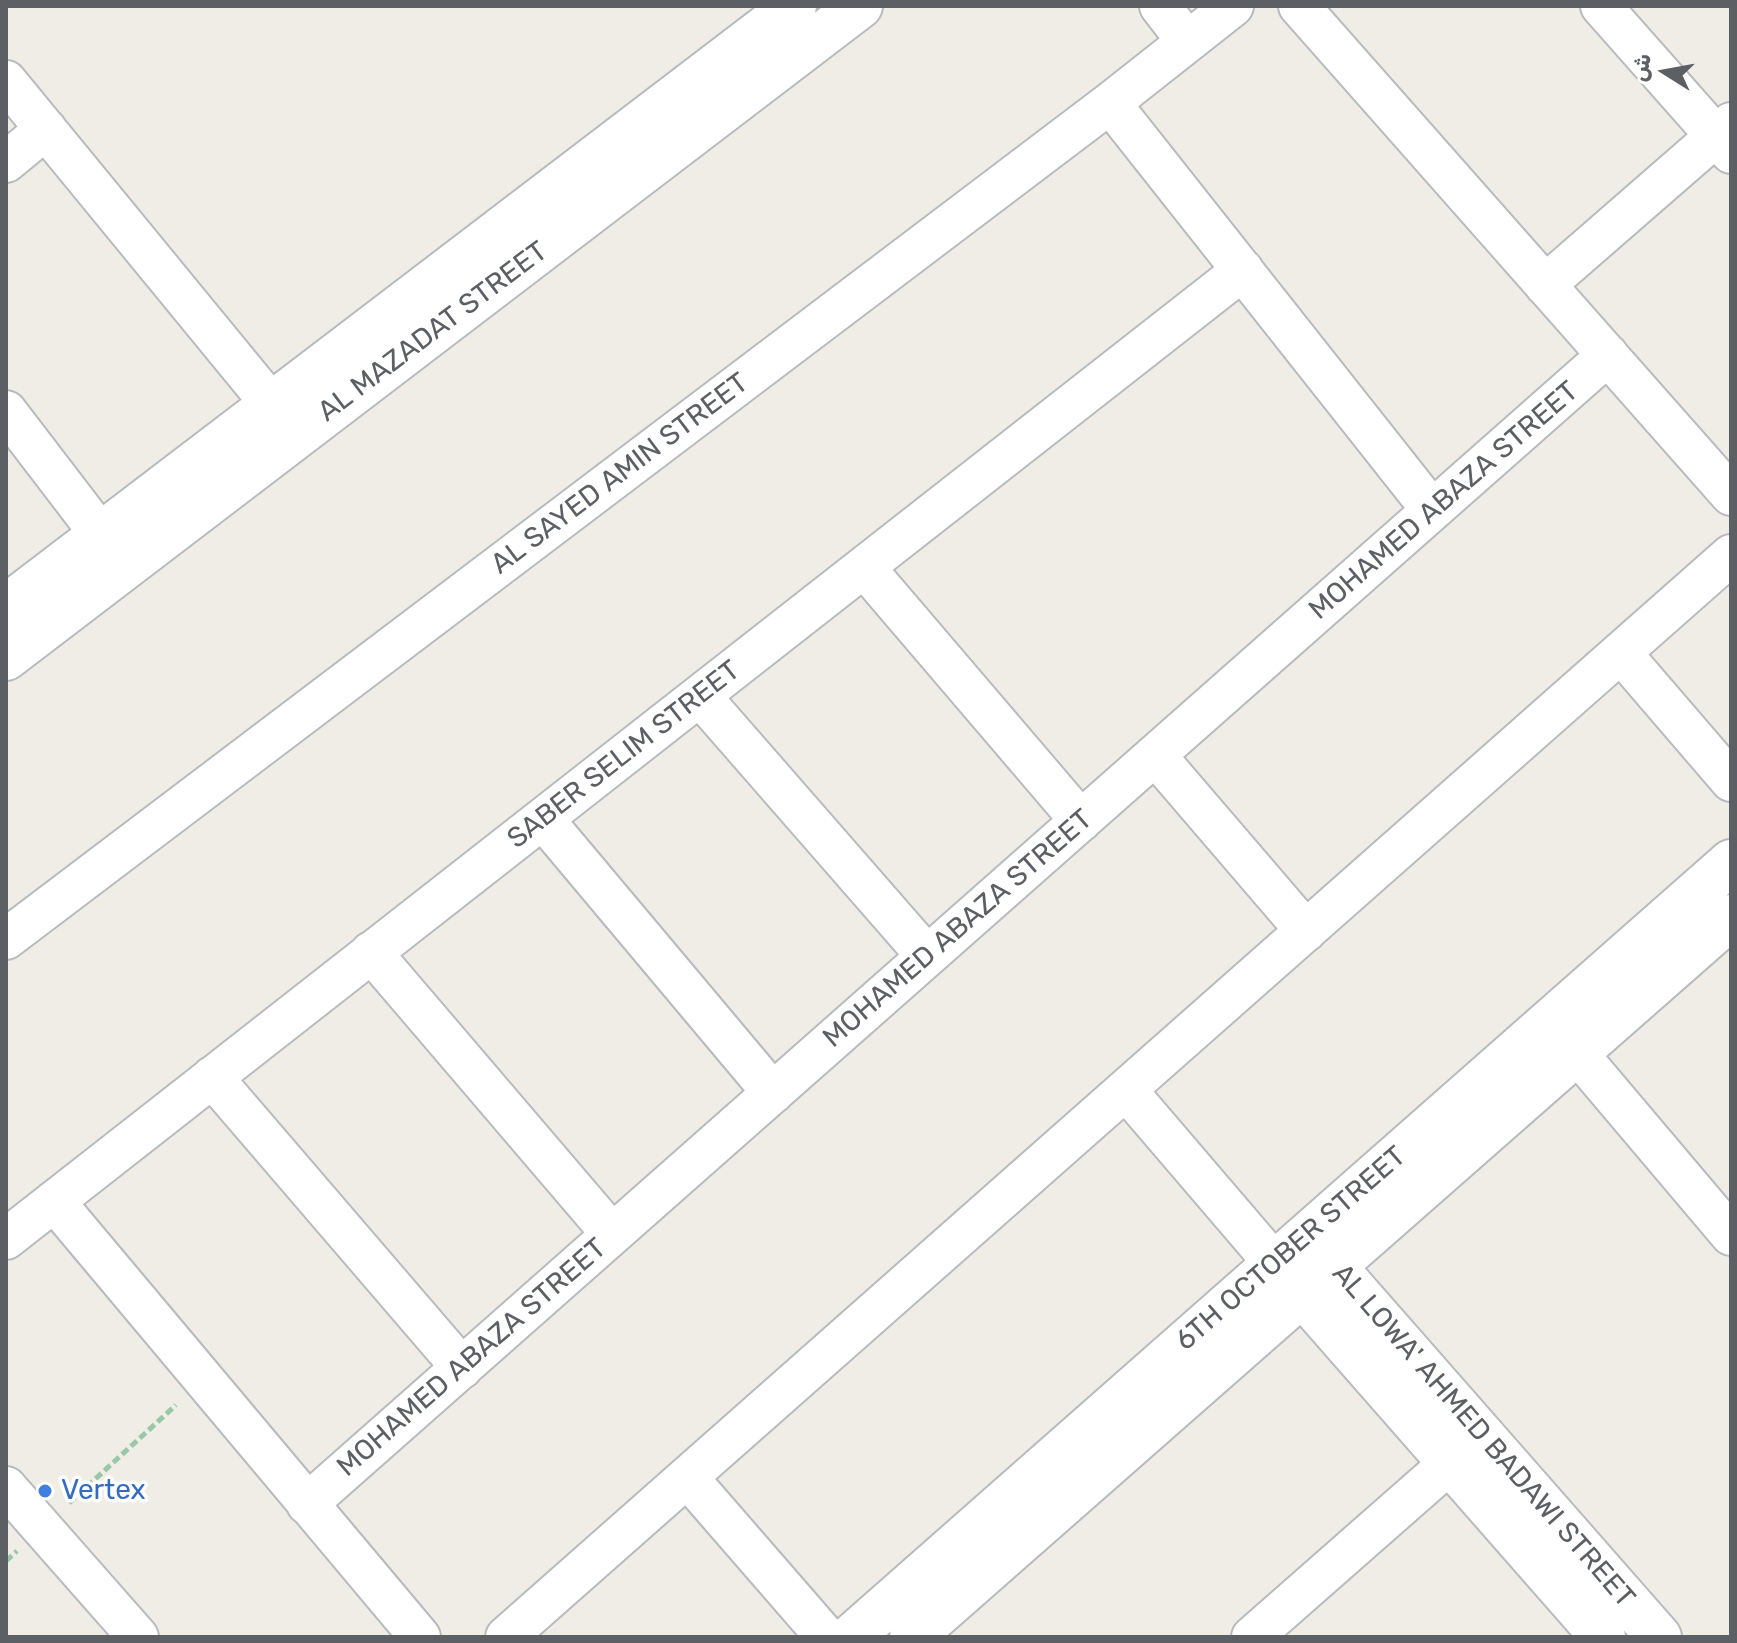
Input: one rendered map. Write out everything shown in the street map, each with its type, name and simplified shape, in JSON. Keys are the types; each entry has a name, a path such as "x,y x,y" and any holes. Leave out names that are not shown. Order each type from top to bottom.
{"street":[{"name":"AL MAZADAT STREET","path":"6,658 860,6"},
{"path":"1160,6 1187,41"},
{"name":"AL SAYED AMIN STREET","path":"6,939 1110,103 1233,6"},
{"path":"1299,6 1731,495"},
{"path":"1545,285 1726,137 1601,6"},
{"name":"AL MAZADAT STREET","path":"6,607 272,405 778,11"},
{"path":"6,81 272,405"},
{"path":"1110,103 1432,510"},
{"path":"6,162 46,129"},
{"name":"SABER SELIM STREET","path":"6,1239 1243,270"},
{"name":"MOHAMED ABAZA STREET","path":"307,1504 1608,355"},
{"path":"6,411 101,535"},
{"path":"506,1637 1731,555"},
{"path":"864,567 1081,821"},
{"path":"1621,653 1731,781"},
{"path":"700,696 927,956"},
{"path":"1155,755 1306,931"},
{"path":"543,819 773,1093"},
{"name":"6TH OCTOBER STREET","path":"912,1637 1731,862"},
{"name":"6TH OCTOBER STREET","path":"851,1637 1304,1265 1577,1053 1731,917"},
{"path":"371,952 612,1234"},
{"path":"1577,1053 1731,1235"},
{"path":"212,1077 462,1368"},
{"path":"1126,1090 1304,1265"},
{"path":"54,1201 420,1637"},
{"name":"AL LOWA' AHMED BADAWI STREET","path":"1304,1265 1450,1463 1602,1637"},
{"name":"AL LOWA' AHMED BADAWI STREET","path":"1304,1265 1659,1637"},
{"path":"1252,1637 1450,1463"},
{"path":"687,1477 826,1637"},
{"path":"6,1487 138,1637"}],"path":[{"path":"6,1561 203,1380"}],"place":[{"name":"Vertex","path":"45,1491"}]}
